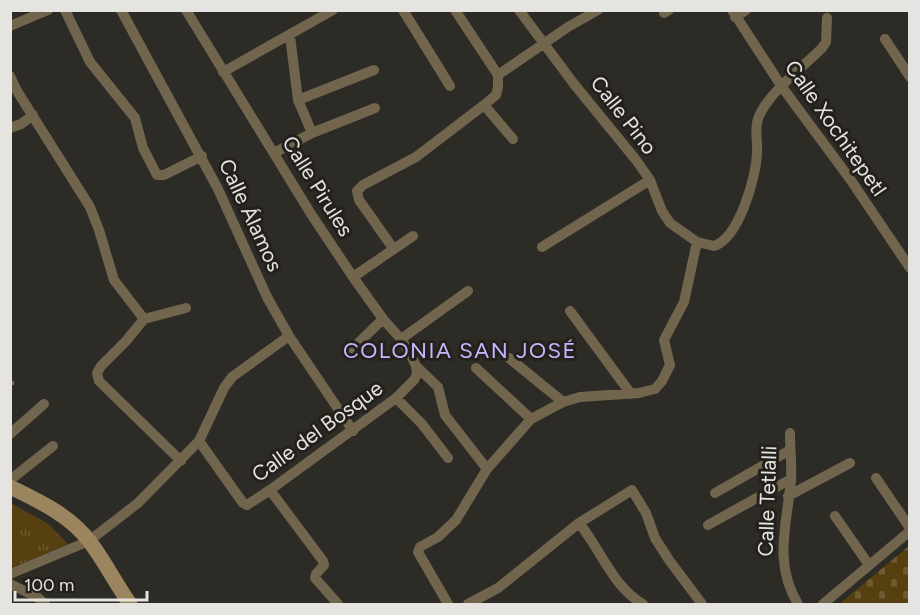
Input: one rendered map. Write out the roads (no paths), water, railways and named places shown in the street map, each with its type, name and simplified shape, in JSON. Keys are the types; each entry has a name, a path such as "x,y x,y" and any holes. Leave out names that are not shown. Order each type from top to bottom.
{"main road":[{"path":"10,487 39,501 67,519 89,541 130,604"}],"street":[{"path":"10,26 48,10"},
{"path":"65,10 90,62 135,117 143,148 157,175 164,176 201,156"},
{"name":"Calle Álamos","path":"121,10 218,189 267,297 289,336 354,430"},
{"name":"Calle Pirules","path":"186,10 311,214 383,319 401,339 416,366"},
{"path":"223,72 333,10"},
{"path":"403,10 450,86"},
{"path":"393,249 359,200 357,191 363,185 416,158 496,95 498,75 455,10"},
{"name":"Calle Pino","path":"519,10 636,160 650,180 670,223 697,243"},
{"path":"498,75 598,10"},
{"path":"733,14 746,10"},
{"name":"Calle Xochitepetl","path":"733,14 782,87 850,179 909,268"},
{"path":"448,604 418,552 420,547 438,537 456,520 487,469 531,418 563,402 580,397 631,394 655,388 666,374 670,365 664,340 684,302 697,243 714,246 727,239 753,184 757,152 755,127 760,113 782,87 822,48 826,42 827,18"},
{"path":"290,36 298,100 312,133"},
{"path":"885,39 909,77"},
{"path":"298,100 374,70"},
{"path":"10,76 17,91 90,207 114,280 144,319"},
{"path":"484,105 513,139"},
{"path":"274,153 312,133 375,108"},
{"path":"10,128 21,124 33,115"},
{"path":"542,247 650,180"},
{"path":"353,277 413,236"},
{"path":"401,339 468,291"},
{"path":"181,461 99,381 97,373 100,366 126,341 144,319 186,308"},
{"path":"570,311 631,394"},
{"path":"352,349 383,319"},
{"path":"10,574 89,541 138,503 199,441 228,382 289,336"},
{"path":"509,358 563,402"},
{"path":"416,366 438,387 445,415 487,469"},
{"name":"Calle del Bosque","path":"199,441 243,503 251,503 396,398 414,380 417,374 416,366"},
{"path":"476,368 531,418"},
{"path":"396,398 422,424 448,458"},
{"path":"10,434 44,404"},
{"name":"Calle Tetlalli","path":"790,433 791,479 783,533 784,568 798,604"},
{"path":"10,480 53,446"},
{"path":"716,493 790,450"},
{"path":"788,496 850,463"},
{"path":"823,604 909,530 876,478"},
{"path":"708,525 791,479"},
{"path":"270,490 323,561 324,565 315,578 339,604"},
{"path":"468,604 498,588 579,523 632,490 646,513 655,538 702,604"},
{"path":"835,516 869,565"},
{"path":"579,523 626,593 643,604"},
{"path":"10,584 37,597 45,604"}],"district":[{"name":"COLONIA SAN JOSÉ","path":"460,350"}]}
